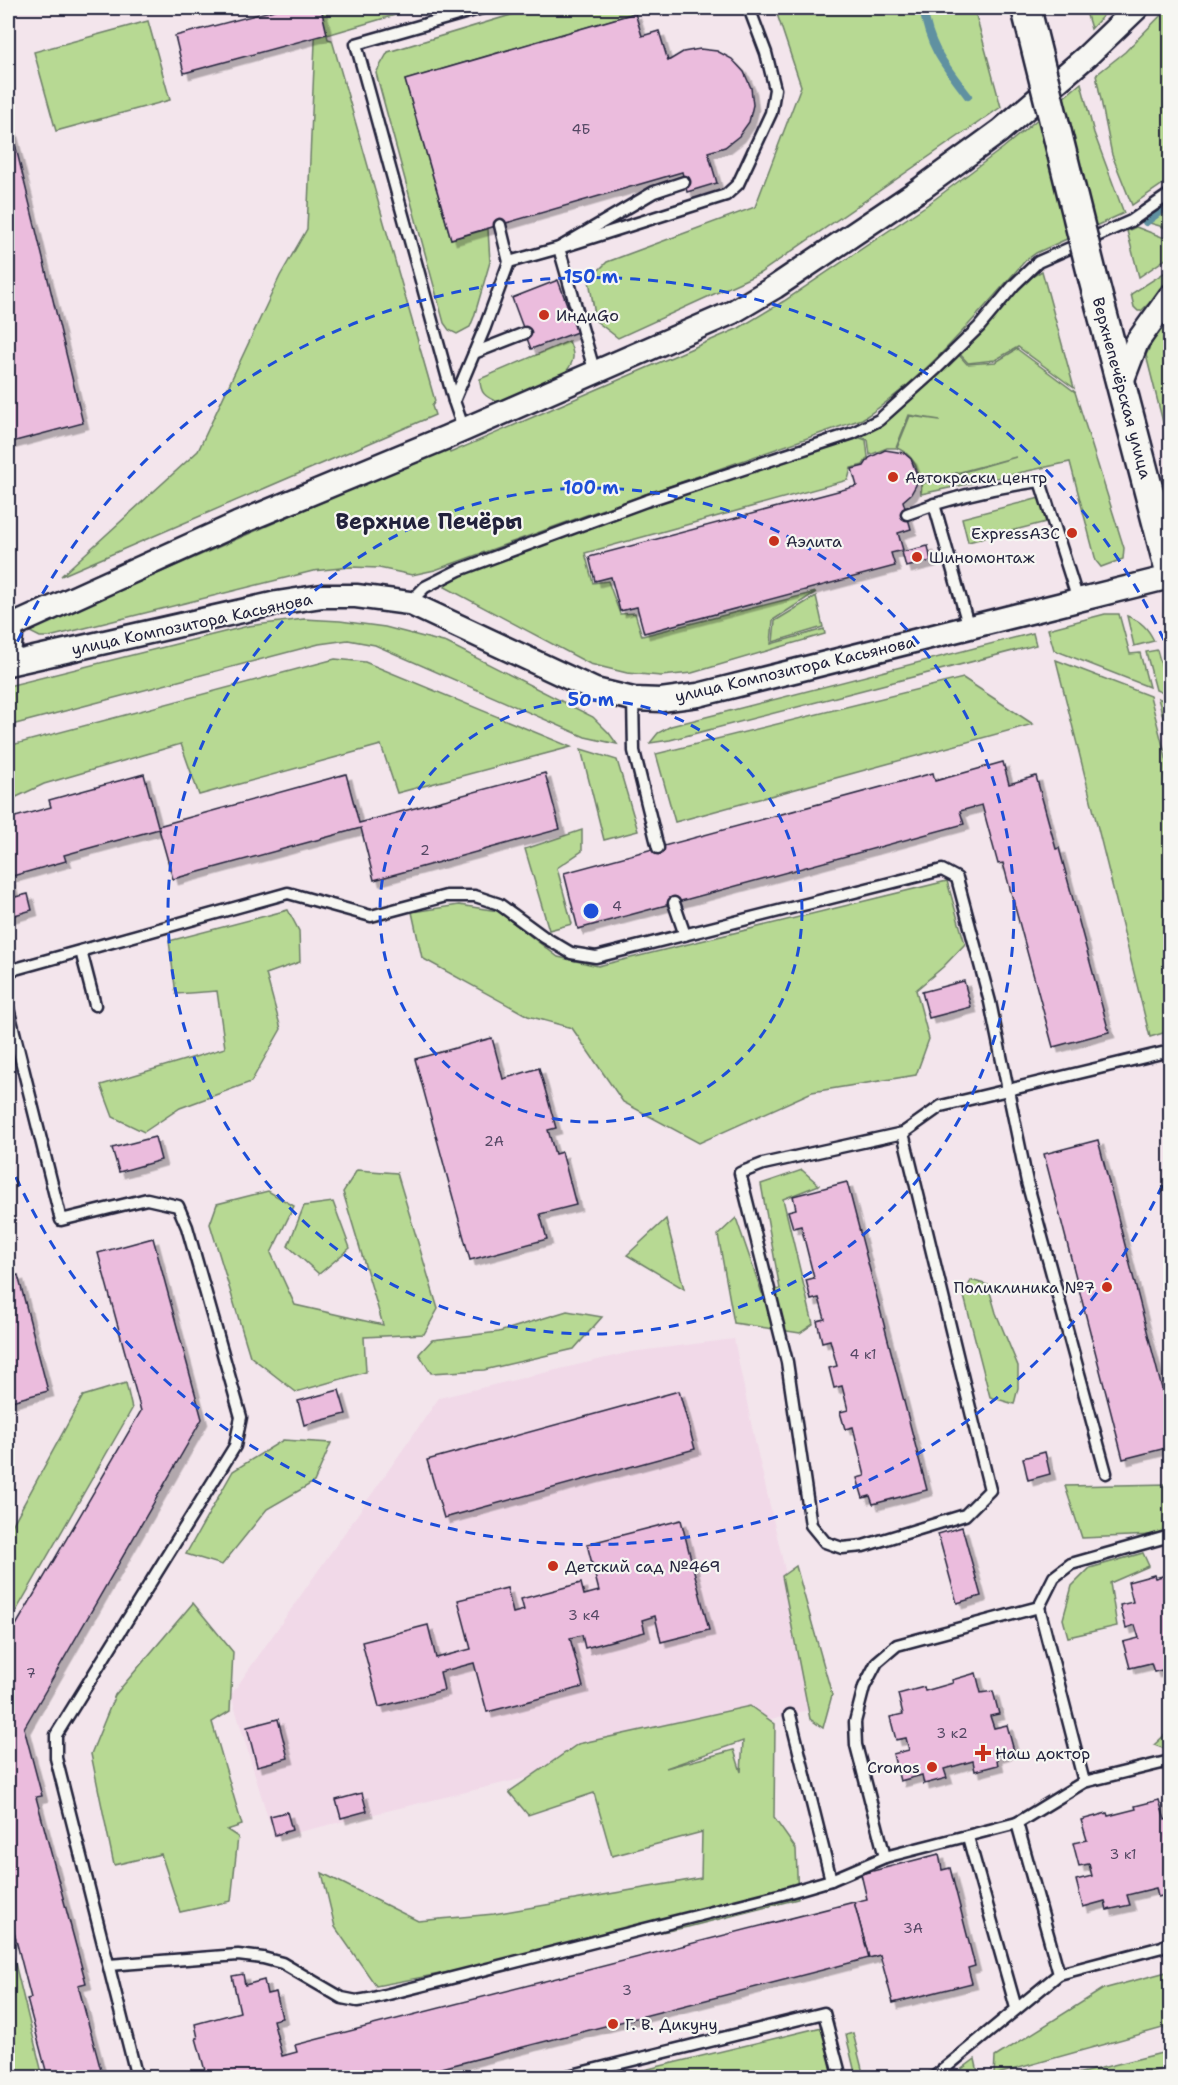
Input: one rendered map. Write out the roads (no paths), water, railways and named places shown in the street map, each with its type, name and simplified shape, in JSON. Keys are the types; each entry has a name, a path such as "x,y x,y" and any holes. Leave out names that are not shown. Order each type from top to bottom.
{"street":[{"name":"Верхнепечёрская улица","path":"1026,8 1120,387 1170,572"},
{"path":"8,664 12,626 237,524 464,430 731,313 775,288 922,188 1000,131 1087,56 1137,8"},
{"path":"1120,387 1137,342 1170,296"},
{"name":"улица Композитора Касьянова","path":"8,664 277,603 311,597 356,596 408,603 595,690 633,699 661,700 698,695 1170,577"}],"lane":[{"path":"464,430 454,401 356,44 482,8"},
{"path":"509,262 726,195 738,184 771,113 775,89 766,53 749,8"},
{"path":"559,248 654,192 684,182"},
{"path":"408,603 425,586 459,570 646,501 853,433 879,420 979,327 1014,285 1038,262 1131,221 1170,194"},
{"path":"454,401 509,262 500,225"},
{"path":"559,248 595,373"},
{"path":"474,353 525,333"},
{"path":"907,514 934,504 1015,484 1040,481 1078,600"},
{"path":"934,504 969,628"},
{"path":"633,699 634,751 658,848"},
{"path":"8,971 288,893 371,916 446,896 475,896 499,904 544,938 571,953 596,957 942,870 957,878 990,1002 1027,1182 1106,1473"},
{"path":"674,903 685,935"},
{"path":"81,951 95,1005"},
{"path":"8,1008 61,1220 147,1199 178,1206 187,1227 241,1417 235,1446 56,1735 57,1758 136,2078"},
{"path":"903,1133 990,1490 965,1515 863,1546 842,1548 825,1542 811,1525 788,1362 740,1173 763,1164 903,1133 941,1106 1170,1051"},
{"path":"1084,1782 1039,1607 1054,1577 1071,1564 1170,1536"},
{"path":"885,1857 856,1744 855,1722 864,1687 876,1662 897,1645 1039,1607"},
{"path":"790,1715 831,1880"},
{"path":"109,1965 238,1954 282,1963 342,1998 357,2001 831,1880 885,1857 1017,1823 1084,1782 1170,1761"},
{"path":"1017,1823 1059,1974"},
{"path":"968,1837 1016,2008"},
{"path":"933,2078 1059,1974 1162,1947 1170,1942"},
{"path":"561,2078 824,2013 841,2078"}],"waterway":[{"path":"923,8 930,35 939,55 968,96"},
{"path":"1146,222 1170,204"}],"place":[{"name":"ИндиGo","path":"544,315"},
{"name":"Автокраски центр","path":"893,477"},
{"name":"ExpressАЗС","path":"1072,533"},
{"name":"Аэлита","path":"774,541"},
{"name":"Шиномонтаж","path":"917,557"},
{"name":"Поликлиника №7","path":"1107,1287"},
{"name":"Детский сад №469","path":"553,1566"},
{"name":"Наш доктор","path":"983,1753"},
{"name":"Cronos","path":"932,1767"},
{"name":"Г. В. Дикуну","path":"613,2024"}],"district":[{"name":"Верхние Печёры","path":"429,521"}]}
